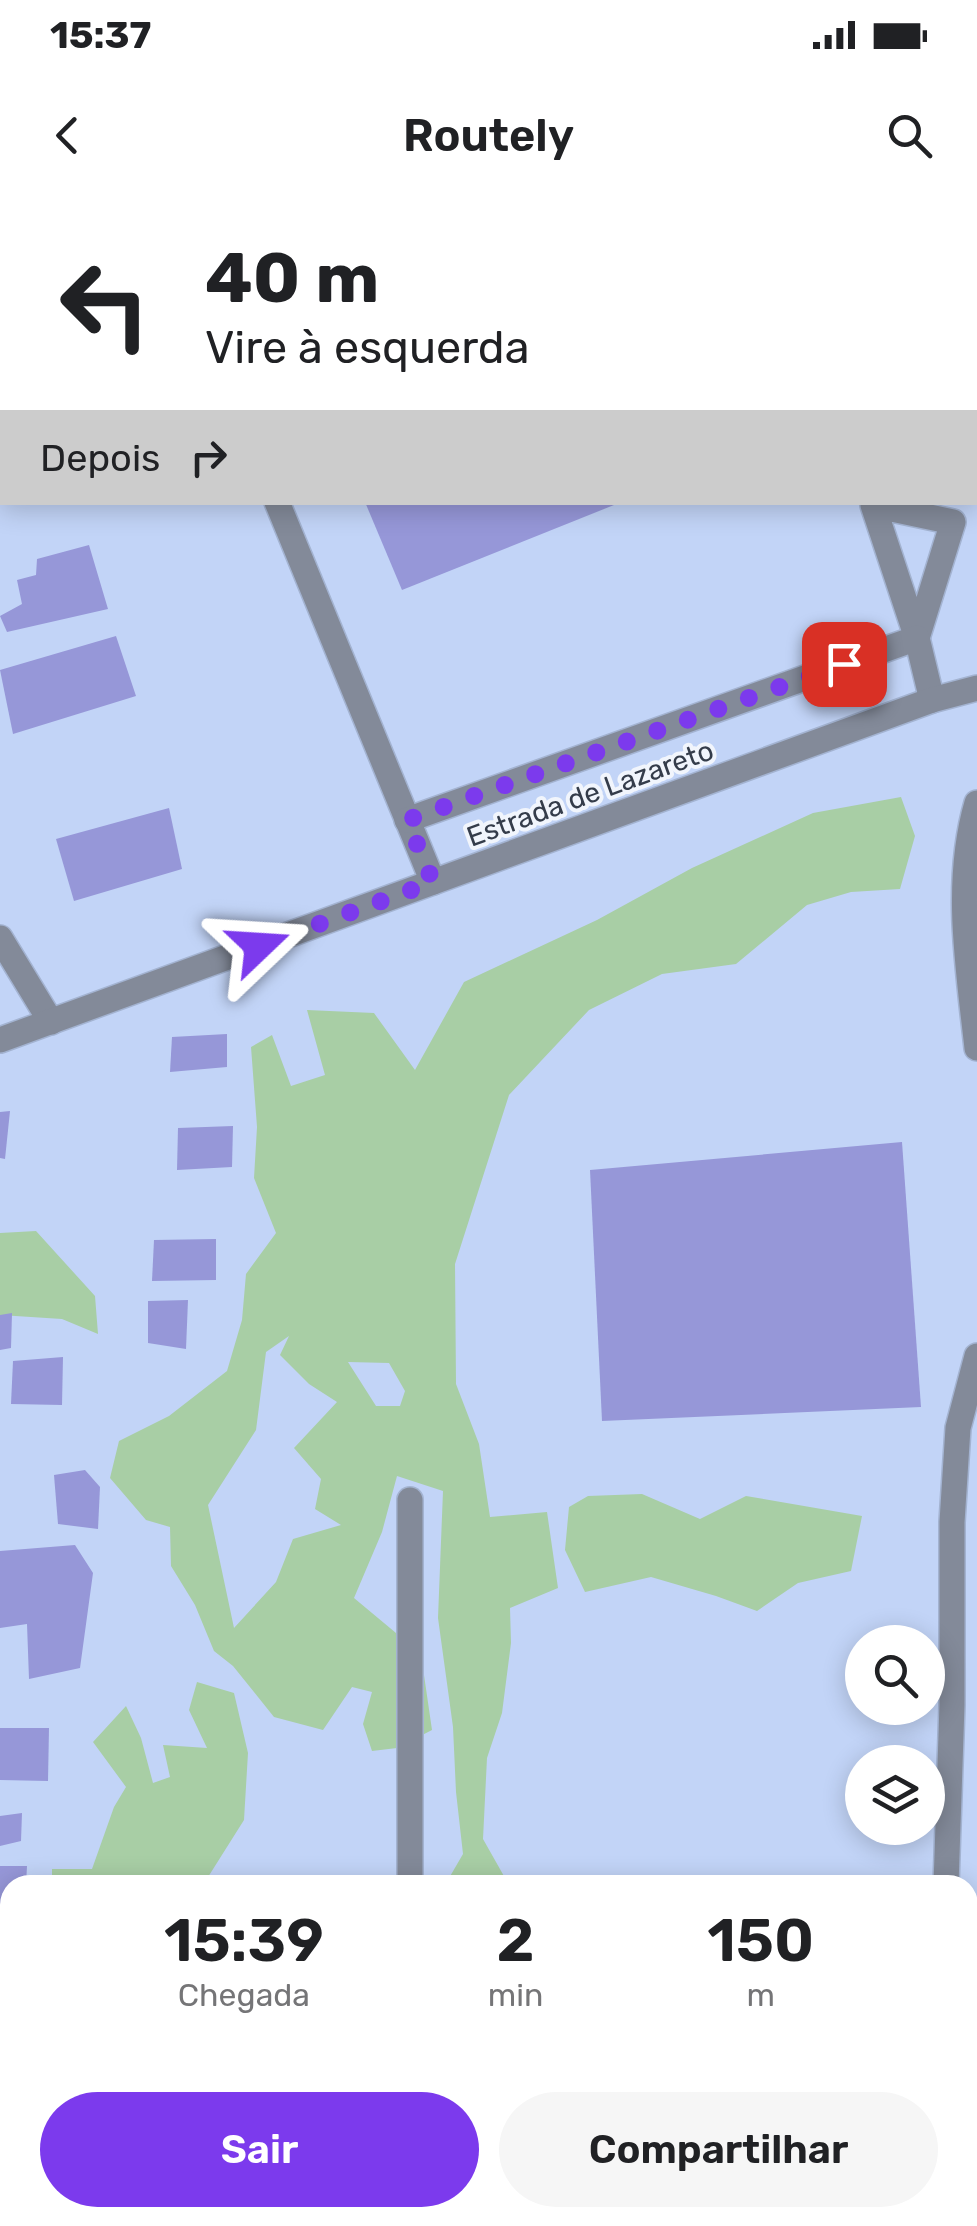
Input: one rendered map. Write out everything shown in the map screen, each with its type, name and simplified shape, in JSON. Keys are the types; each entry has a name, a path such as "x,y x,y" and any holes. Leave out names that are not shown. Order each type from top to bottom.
{"street":[{"path":"278,505 433,882"},
{"path":"873,505 932,700"},
{"path":"877,505 953,522 916,638"},
{"path":"407,820 916,638"},
{"name":"Estrada de Lazareto","path":"0,1040 932,700 977,688"},
{"path":"977,803 964,893 977,1048"},
{"path":"0,938 51,1022"},
{"path":"946,1875 952,1522 958,1428 977,1356"},
{"path":"410,1500 410,1875"}],"green space":[{"path":"901,797 915,836 900,889 851,892 807,905 736,964 662,974 589,1010 509,1095 455,1264 456,1384 479,1444 490,1517 547,1512 558,1588 510,1608 511,1643 502,1713 487,1758 483,1839 503,1875 451,1875 463,1854 453,1727 438,1618 443,1491 397,1476 382,1532 354,1598 396,1633 424,1675 432,1730 397,1748 372,1751 363,1724 372,1692 352,1687 323,1730 274,1717 233,1666 214,1651 195,1605 171,1566 170,1527 146,1520 110,1478 119,1441 169,1416 227,1371 242,1320 246,1274 276,1233 254,1178 257,1127 251,1047 272,1035 291,1086 325,1075 307,1010 374,1013 415,1070 464,982 597,920 692,868 813,813","holes":["289,1336 280,1355 309,1384 337,1402 294,1448 321,1479 315,1509 341,1525 293,1539 276,1582 234,1628 208,1505 256,1430 266,1352","348,1362 389,1363 405,1391 400,1406 376,1406"]},
{"path":"36,1231 95,1296 98,1334 62,1319 0,1315 0,1233"},
{"path":"642,1494 700,1519 746,1496 862,1516 851,1571 798,1583 757,1611 651,1577 585,1592 565,1550 569,1507 588,1496"},
{"path":"197,1682 234,1693 248,1753 244,1820 209,1875 52,1875 52,1869 92,1869 114,1807 126,1787 93,1742 126,1706 141,1738 153,1783 170,1777 163,1745 207,1748 189,1710"}],"building":[{"path":"366,505 614,505 402,590"},
{"path":"89,545 108,609 7,632 0,616 22,604 17,580 36,575 37,559"},
{"path":"116,636 136,696 13,734 0,670"},
{"path":"169,808 182,869 74,901 56,839"},
{"path":"227,1034 227,1067 170,1072 172,1037"},
{"path":"10,1111 5,1159 0,1158 0,1112"},
{"path":"233,1126 232,1167 177,1170 178,1128"},
{"path":"902,1142 921,1407 602,1421 590,1170"},
{"path":"216,1239 216,1280 152,1281 154,1240"},
{"path":"188,1300 186,1349 148,1343 148,1301"},
{"path":"12,1313 11,1348 0,1350 0,1315"},
{"path":"63,1357 62,1405 11,1404 13,1361"},
{"path":"85,1470 100,1487 98,1529 58,1524 54,1475"},
{"path":"75,1545 93,1573 80,1668 29,1679 27,1624 0,1628 0,1551"},
{"path":"0,1728 49,1728 48,1781 0,1780"},
{"path":"22,1813 21,1841 0,1846 0,1816"},
{"path":"0,1866 27,1866 27,1875 0,1875"}],"route":[{"path":"259,946 433,882 407,820 844,664"}]}
